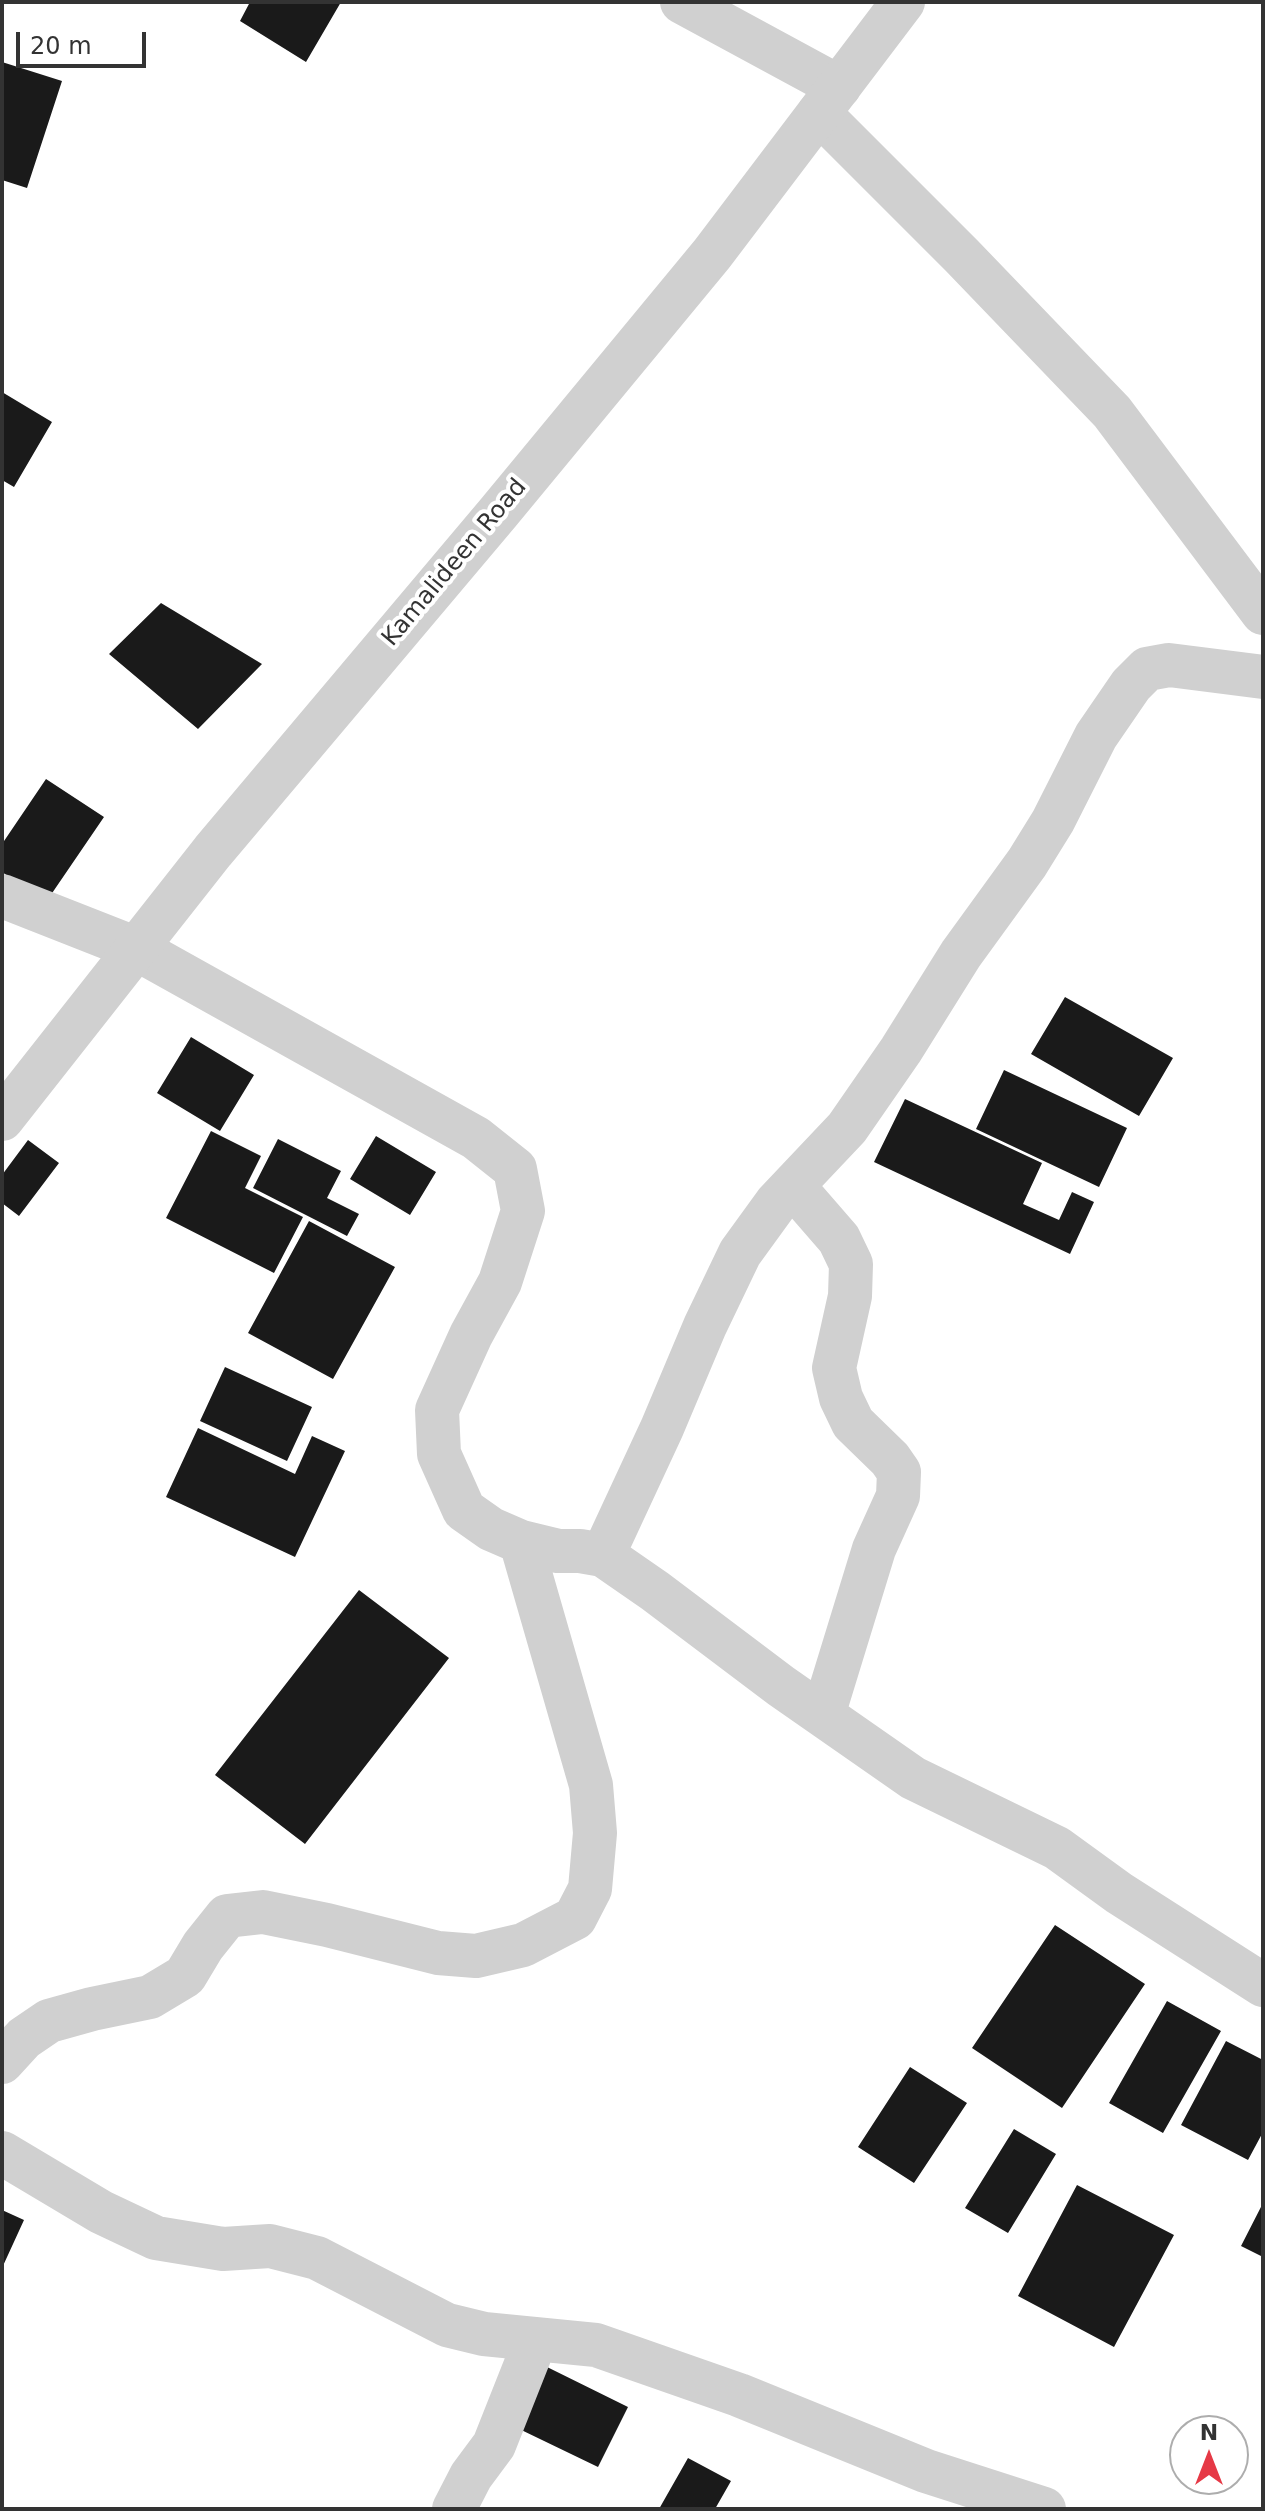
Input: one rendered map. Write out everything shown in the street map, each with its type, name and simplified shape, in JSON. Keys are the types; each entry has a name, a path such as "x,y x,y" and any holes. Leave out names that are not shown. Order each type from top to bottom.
{"street":[{"path":"682,2 829,100 962,256 1112,412 1263,613"},
{"name":"Kamalideen Road","path":"2,1119 213,851 712,254 903,2"},
{"path":"603,1555 740,1253 777,1202 847,1128 901,1050 961,954 1034,852 1096,736 1131,685 1147,669 1169,665 1263,677"},
{"path":"2,896 137,949 476,1138 515,1169 523,1211 500,1282 471,1335 437,1410 439,1454 464,1510 491,1529 521,1542 558,1551 603,1555 913,1778 1057,1848 1119,1893 1263,1985"},
{"path":"793,1186 839,1239 851,1264 850,1296 834,1368 841,1398 853,1423 899,1472 898,1496 874,1549 823,1715"},
{"path":"2,2062 24,2038 49,2021 150,1997 185,1976 203,1946 227,1916 263,1912 438,1953 476,1956 523,1945 575,1918 590,1889 595,1833 591,1785 521,1542"},
{"path":"2,2153 101,2212 156,2238 223,2249 270,2246 317,2258 447,2325 484,2334 596,2345 739,2395 926,2471 1044,2509"},
{"path":"454,2509 471,2476 494,2445 536,2339"}],"building":[{"path":"250,2 341,2 306,62 240,21"},
{"path":"2,62 62,81 27,188 2,180"},
{"path":"2,392 52,422 14,487 2,480"},
{"path":"161,603 262,664 198,729 109,654"},
{"path":"46,779 104,817 46,902 2,872 2,844"},
{"path":"1065,997 1173,1058 1139,1116 1031,1054"},
{"path":"191,1037 254,1075 220,1131 157,1093"},
{"path":"1004,1070 1127,1128 1099,1187 976,1129"},
{"path":"905,1099 1042,1163 1023,1204 1059,1220 1072,1192 1094,1202 1070,1254 874,1162"},
{"path":"211,1131 261,1156 245,1188 303,1217 274,1273 166,1218"},
{"path":"376,1136 436,1172 410,1215 350,1179"},
{"path":"278,1139 341,1171 327,1198 359,1214 347,1236 253,1188"},
{"path":"28,1140 59,1163 19,1216 2,1203 2,1175"},
{"path":"309,1221 395,1267 333,1379 248,1333"},
{"path":"225,1367 312,1407 287,1461 200,1421"},
{"path":"198,1428 295,1474 312,1436 345,1451 295,1557 166,1497"},
{"path":"359,1590 449,1658 305,1844 215,1775"},
{"path":"1055,1925 1145,1984 1062,2108 972,2048"},
{"path":"1167,2001 1221,2031 1163,2133 1109,2103"},
{"path":"1226,2041 1263,2060 1263,2132 1248,2160 1181,2125"},
{"path":"910,2067 967,2103 914,2183 858,2147"},
{"path":"1014,2129 1056,2154 1008,2233 965,2208"},
{"path":"1077,2185 1174,2235 1114,2347 1018,2296"},
{"path":"1263,2203 1263,2257 1241,2246"},
{"path":"2,2210 24,2220 2,2268"},
{"path":"543,2365 628,2407 598,2467 513,2426"},
{"path":"688,2458 731,2481 715,2509 659,2509"}]}
